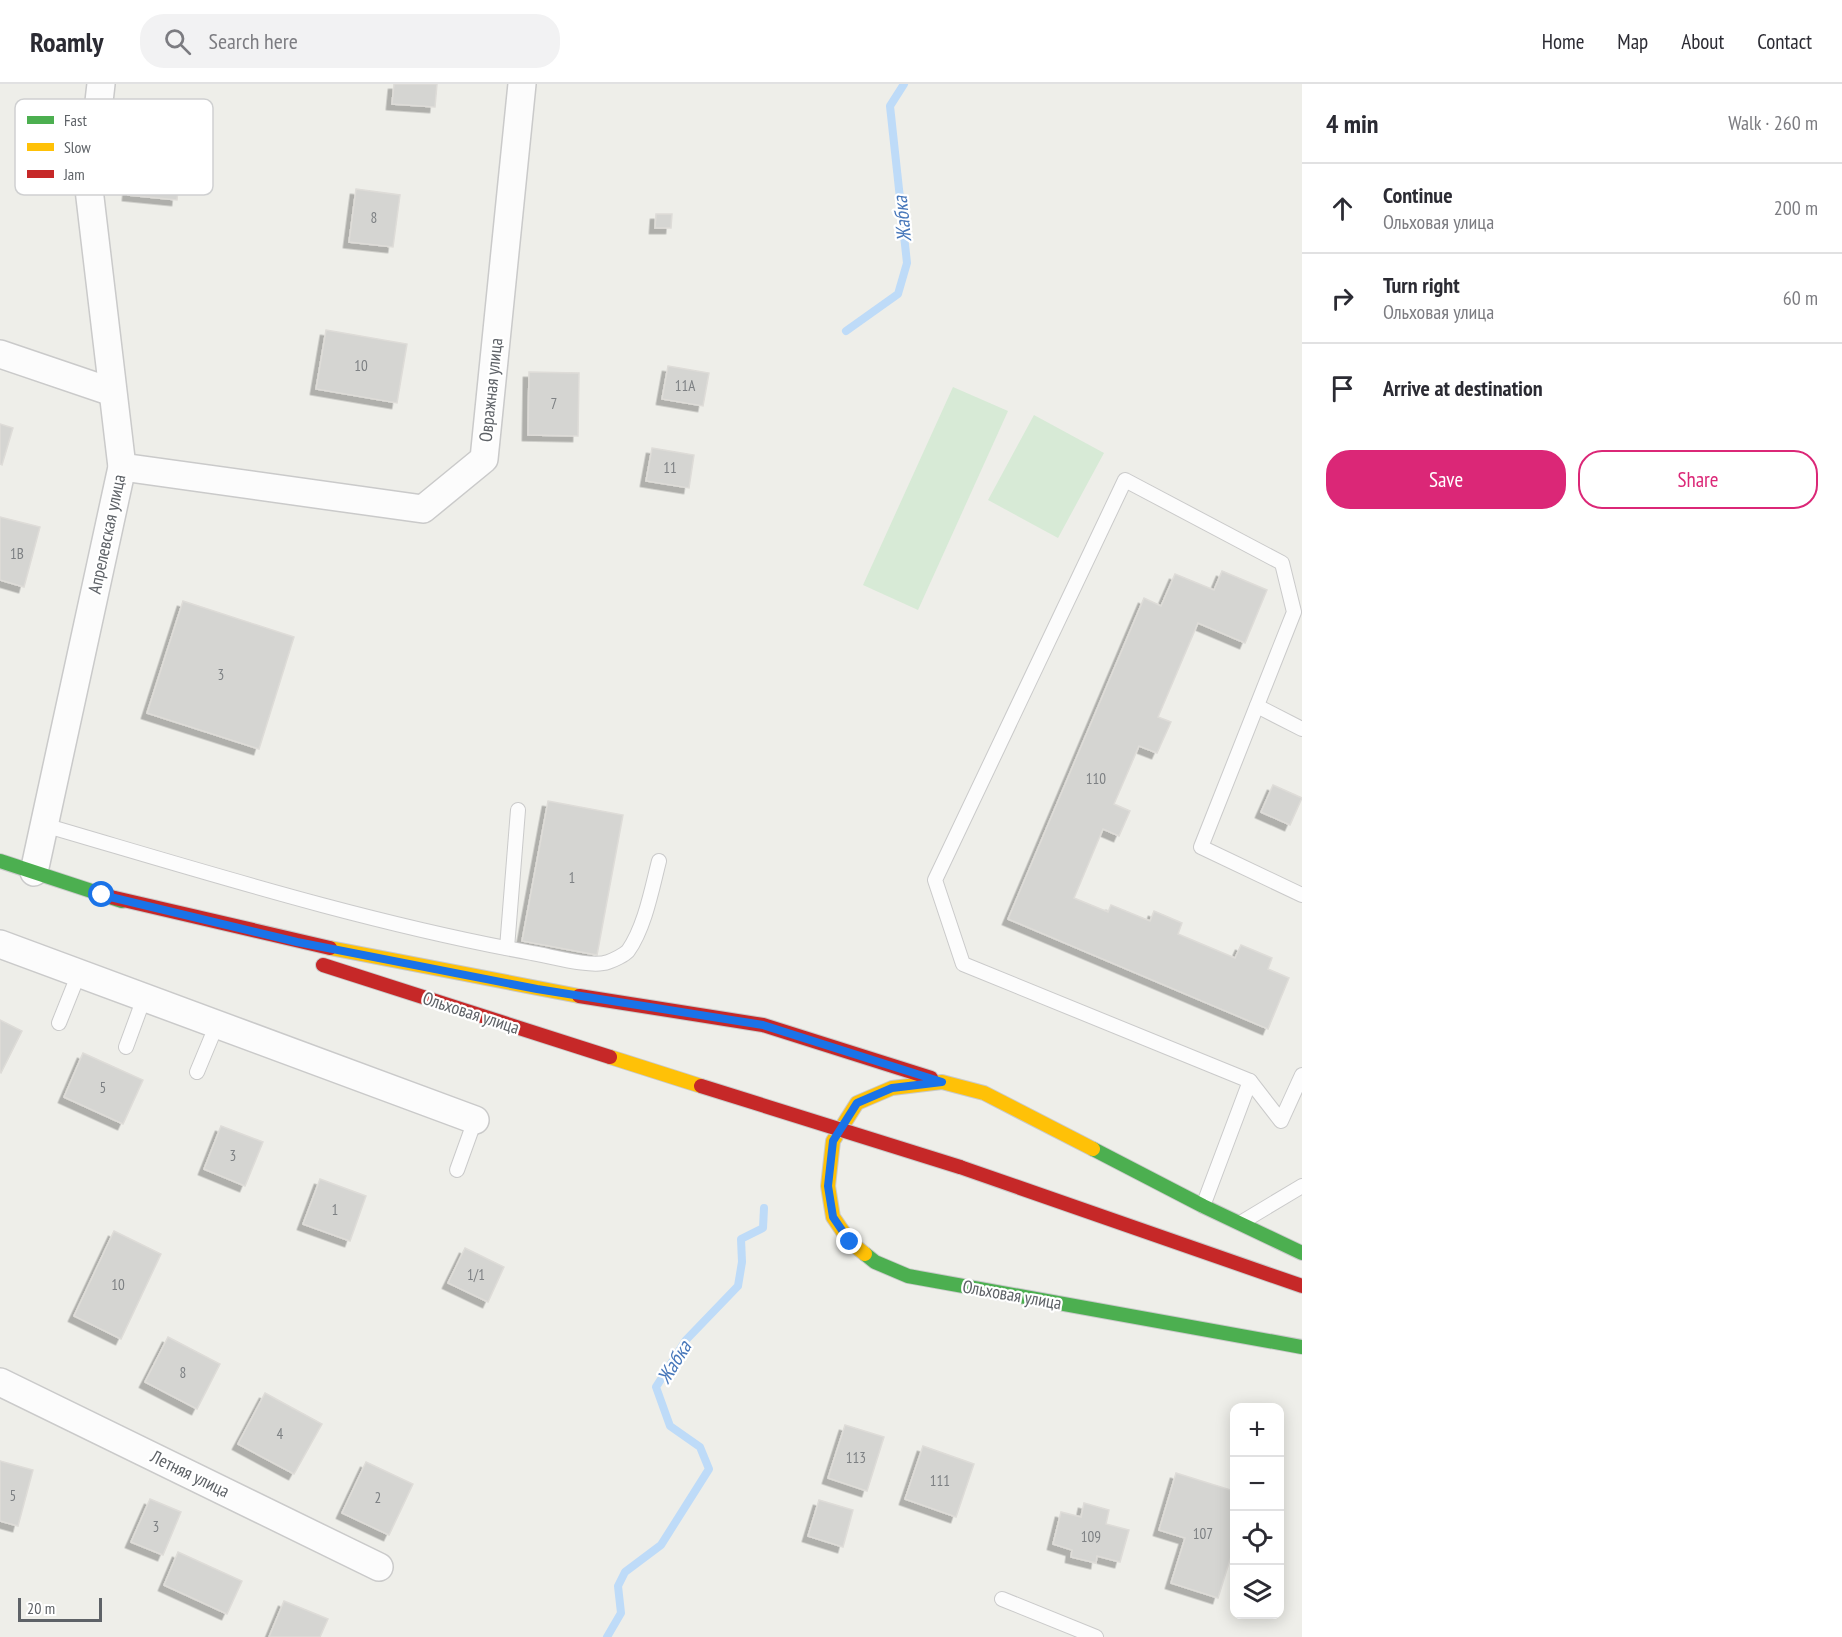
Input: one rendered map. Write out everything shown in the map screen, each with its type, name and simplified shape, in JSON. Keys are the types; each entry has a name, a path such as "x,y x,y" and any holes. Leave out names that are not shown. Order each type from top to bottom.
{"street":[{"name":"Апрелевская улица","path":"99,99 101,84"},
{"name":"Овражная улица","path":"122,467 423,509 484,459 522,84"},
{"name":"Апрелевская улица","path":"34,872 122,467 90,195"},
{"path":"0,354 112,392"},
{"name":"Ольховая улица","path":"0,861 272,949"},
{"name":"Ольховая улица","path":"102,895 297,942 537,989 763,1025 942,1082 984,1093 1203,1206 1302,1254"},
{"path":"0,944 475,1120"},
{"name":"Ольховая улица","path":"306,960 960,1167 1302,1286"},
{"name":"Ольховая улица","path":"942,1082 892,1088 857,1103 833,1141 828,1186 833,1217 850,1242 875,1262 908,1276 1302,1347"},
{"name":"Летняя улица","path":"0,1382 379,1567"}],"lane":[{"path":"1302,895 1201,847 1294,612 1282,563 1125,480 935,880 963,964 1250,1081 1281,1121 1302,1075"},
{"path":"1257,706 1302,729"},
{"path":"507,948 518,810"},
{"path":"44,825 318,905 507,948 591,963 607,963 627,952 650,898 658,861"},
{"path":"59,1023 79,973"},
{"path":"126,1047 144,998"},
{"path":"197,1072 217,1024"},
{"path":"1203,1206 1250,1081"},
{"path":"457,1170 475,1120"},
{"path":"1239,1223 1302,1186"},
{"path":"1002,1599 1096,1637"}],"green space":[{"path":"953,387 1008,411 918,610 863,585"},
{"path":"1034,415 1104,453 1058,538 988,500"}],"building":[{"path":"394,84 437,84 435,107 392,104"},
{"path":"356,189 400,195 393,247 349,242"},
{"path":"128,195 178,195 177,200"},
{"path":"656,214 672,214 671,228 655,228"},
{"path":"326,330 407,344 397,403 316,389"},
{"path":"668,366 709,373 703,406 662,399"},
{"path":"529,372 579,373 578,436 528,435"},
{"path":"0,424 13,428 2,465 0,464"},
{"path":"652,448 694,455 689,488 646,481"},
{"path":"0,517 40,527 24,587 0,580"},
{"path":"1222,571 1267,590 1245,643 1198,623 1158,717 1171,722 1157,753 1139,746 1114,804 1130,811 1119,836 1103,829 1074,898 1108,912 1111,905 1150,921 1154,911 1182,923 1178,934 1235,958 1241,945 1272,958 1268,969 1289,978 1268,1029 1008,919 1144,598 1161,606 1175,574 1214,590"},
{"path":"183,601 294,637 259,749 147,713"},
{"path":"1273,785 1302,798 1290,825 1261,812"},
{"path":"548,801 623,815 597,955 522,941"},
{"path":"0,1020 22,1031 1,1073 0,1072"},
{"path":"83,1053 143,1080 123,1124 64,1097"},
{"path":"221,1126 263,1142 245,1186 204,1169"},
{"path":"320,1179 366,1196 350,1241 303,1224"},
{"path":"114,1231 161,1254 121,1339 74,1316"},
{"path":"465,1248 504,1267 488,1302 448,1283"},
{"path":"168,1337 220,1364 197,1409 145,1382"},
{"path":"265,1393 322,1424 294,1474 238,1444"},
{"path":"845,1425 884,1437 867,1491 828,1478"},
{"path":"923,1446 974,1464 956,1517 905,1499"},
{"path":"0,1461 33,1470 18,1526 0,1521"},
{"path":"366,1462 413,1484 389,1535 342,1513"},
{"path":"1176,1473 1230,1490 1230,1560 1218,1598 1171,1583 1185,1538 1159,1530"},
{"path":"150,1499 181,1512 163,1555 131,1542"},
{"path":"819,1500 853,1510 843,1547 808,1536"},
{"path":"1084,1503 1109,1510 1106,1524 1129,1530 1120,1562 1097,1556 1096,1563 1071,1557 1072,1550 1053,1544 1061,1512 1081,1517"},
{"path":"178,1552 242,1581 227,1614 164,1585"},
{"path":"284,1601 328,1619 320,1637 269,1637"}],"waterway":[{"name":"Жабка","path":"846,331 898,294 907,263 890,106 904,84"},
{"name":"Жабка","path":"607,1637 621,1613 618,1586 625,1572 661,1545 709,1469 700,1447 670,1426 656,1387 686,1340 738,1286 742,1262 741,1239 763,1228 764,1208"}],"traffic: fast":[{"path":"0,861 122,901"},
{"path":"1093,1149 1203,1206 1302,1253"},
{"path":"865,1254 875,1262 908,1276 1302,1347"}],"traffic: slow":[{"path":"330,948 579,996"},
{"path":"610,1057 701,1086"},
{"path":"865,1254 850,1242 833,1217 828,1186 833,1141 857,1103 892,1088 942,1082 984,1093 1093,1149"}],"traffic: jam":[{"path":"102,895 330,948"},
{"path":"323,965 610,1057"},
{"path":"579,996 763,1025 931,1078"},
{"path":"701,1086 960,1167"},
{"path":"960,1167 1302,1286"}],"route":[{"path":"102,895 297,942 537,989 763,1025 942,1082 892,1088 857,1103 833,1141 828,1186 833,1217 850,1242"}]}
